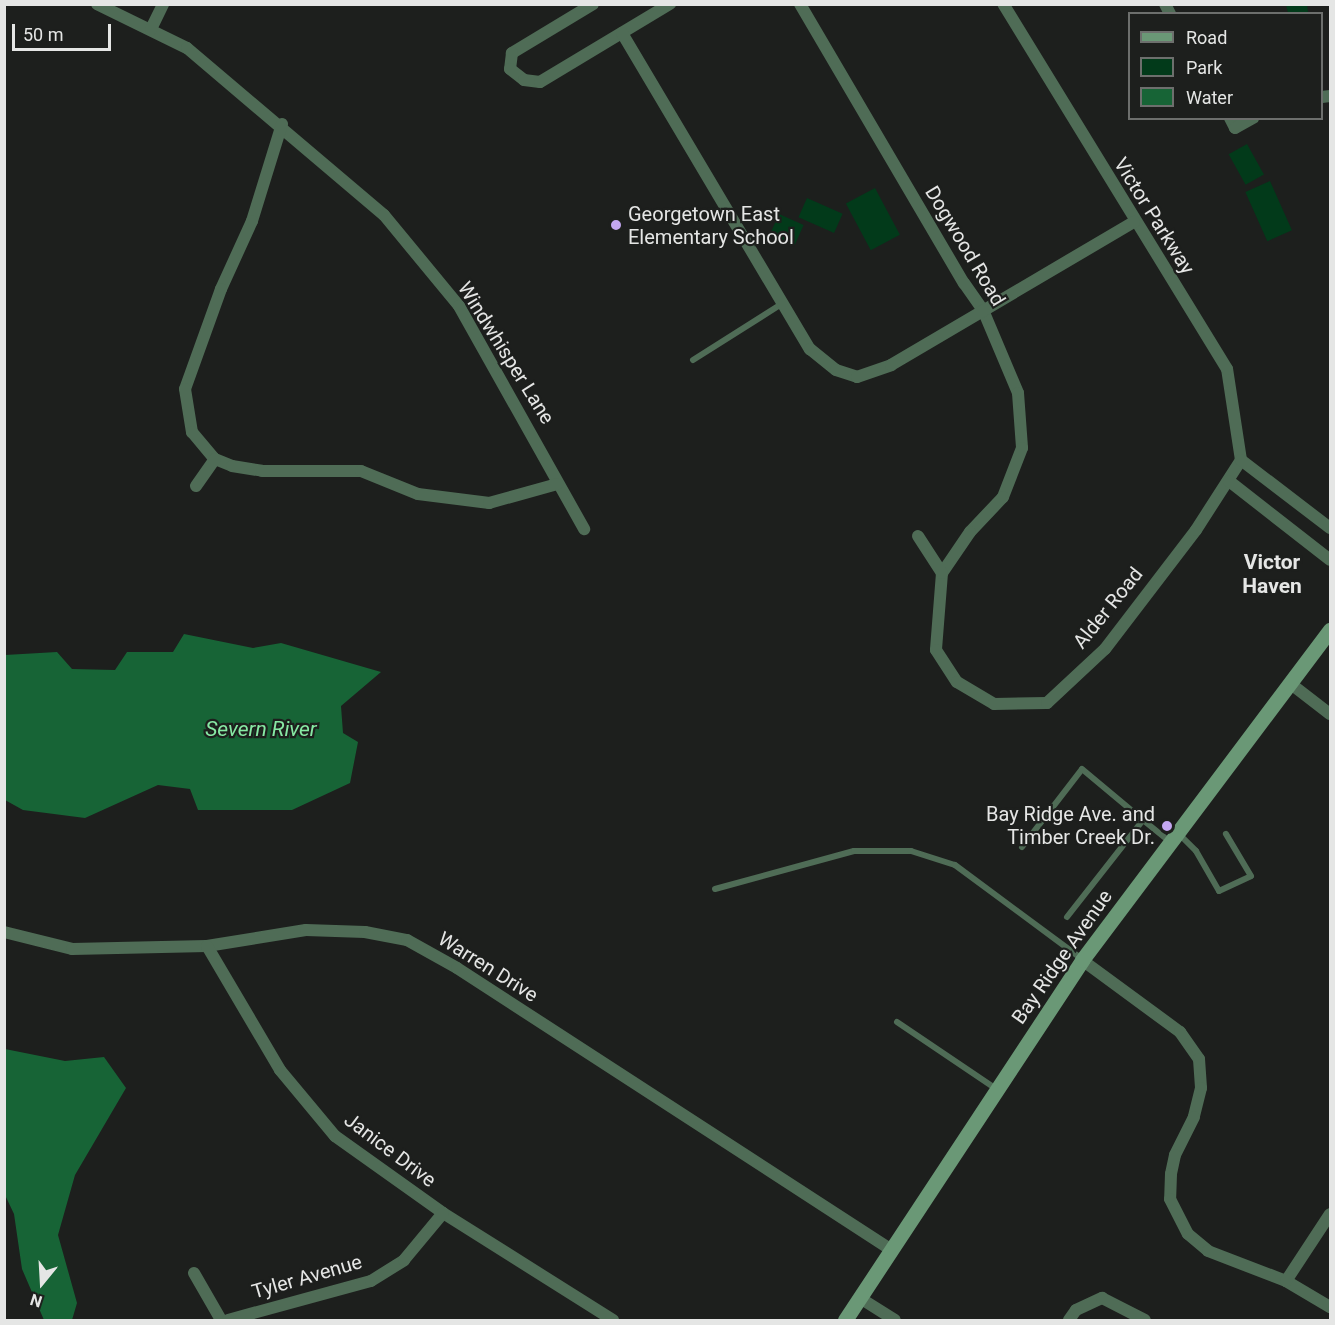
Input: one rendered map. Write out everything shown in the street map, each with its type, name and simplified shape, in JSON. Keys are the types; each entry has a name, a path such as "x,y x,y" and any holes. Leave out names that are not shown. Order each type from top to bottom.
{"main road":[{"name":"Bay Ridge Avenue","path":"845,1320 995,1088 1082,960 1330,630"}],"street":[{"name":"Windwhisper Lane","path":"97,4 151,28 187,48 282,124 384,215 459,306 543,450 557,484 584,530"},
{"path":"151,28 163,4"},
{"path":"592,4 512,53 510,69 524,81 540,82 670,4"},
{"name":"Dogwood Road","path":"800,4 964,284 983,310 1018,393 1022,448 1003,497 970,532 942,573 938,614"},
{"name":"Victor Parkway","path":"1003,4 1134,222 1227,369 1241,460"},
{"path":"622,33 810,349 836,370 857,376 891,365 1134,222"},
{"path":"1231,120 1235,129 1250,120"},
{"path":"282,124 252,221 221,290 185,389 192,432 215,459 262,471 361,471 418,494 489,503 557,484"},
{"path":"196,486 215,459"},
{"path":"1330,528 1241,460 1229,481 1330,560"},
{"name":"Alder Road","path":"938,614 936,650 957,682 994,704 1047,703 1105,649 1229,481"},
{"path":"918,536 942,573"},
{"path":"1291,684 1330,714"},
{"name":"Warren Drive","path":"4,932 72,949 207,946 306,930 365,932 407,940 457,968 890,1249"},
{"name":"Janice Drive","path":"207,946 280,1070 335,1136 443,1213 613,1320"},
{"path":"1082,960 1180,1032 1199,1059 1201,1088 1194,1118 1175,1155 1171,1174 1170,1199 1188,1234 1208,1251 1286,1281 1330,1307"},
{"name":"Tyler Avenue","path":"228,1320 371,1281 404,1260 443,1213"},
{"path":"1286,1281 1330,1214"},
{"path":"194,1273 221,1320"},
{"path":"860,1298 895,1320"},
{"path":"1069,1320 1076,1310 1102,1298 1145,1320"}],"lane":[{"path":"693,360 783,303"},
{"path":"1022,847 1082,769 1143,820 1196,850 1219,891 1251,876 1226,834"},
{"path":"1067,917 1143,820"},
{"path":"716,889 854,851 911,851 955,865 1082,960"},
{"path":"897,1022 995,1088"}],"green space":[{"path":"1286,5 1307,5 1308,12 1288,12"},
{"path":"1247,144 1264,175 1246,185 1229,154"},
{"path":"1270,181 1292,230 1267,241 1245,192"},
{"path":"875,188 900,235 871,250 846,203"},
{"path":"807,198 843,214 834,233 798,217"},
{"path":"779,214 804,225 795,245 770,234"}],"water":[{"name":"Severn River","path":"184,634 253,648 281,643 381,672 341,706 343,733 358,742 350,783 292,810 198,810 190,789 158,785 85,818 23,810 5,800 5,655 57,652 72,669 115,670 127,652 173,652"},
{"path":"5,1049 65,1061 104,1057 126,1088 75,1175 58,1235 77,1303 72,1320 44,1320 22,1269 14,1214 5,1195"}],"place":[{"name":"Georgetown East Elementary School","path":"616,225"},
{"name":"Bay Ridge Ave. and Timber Creek Dr.","path":"1167,826"}],"district":[{"name":"Victor Haven","path":"1272,574"}]}
